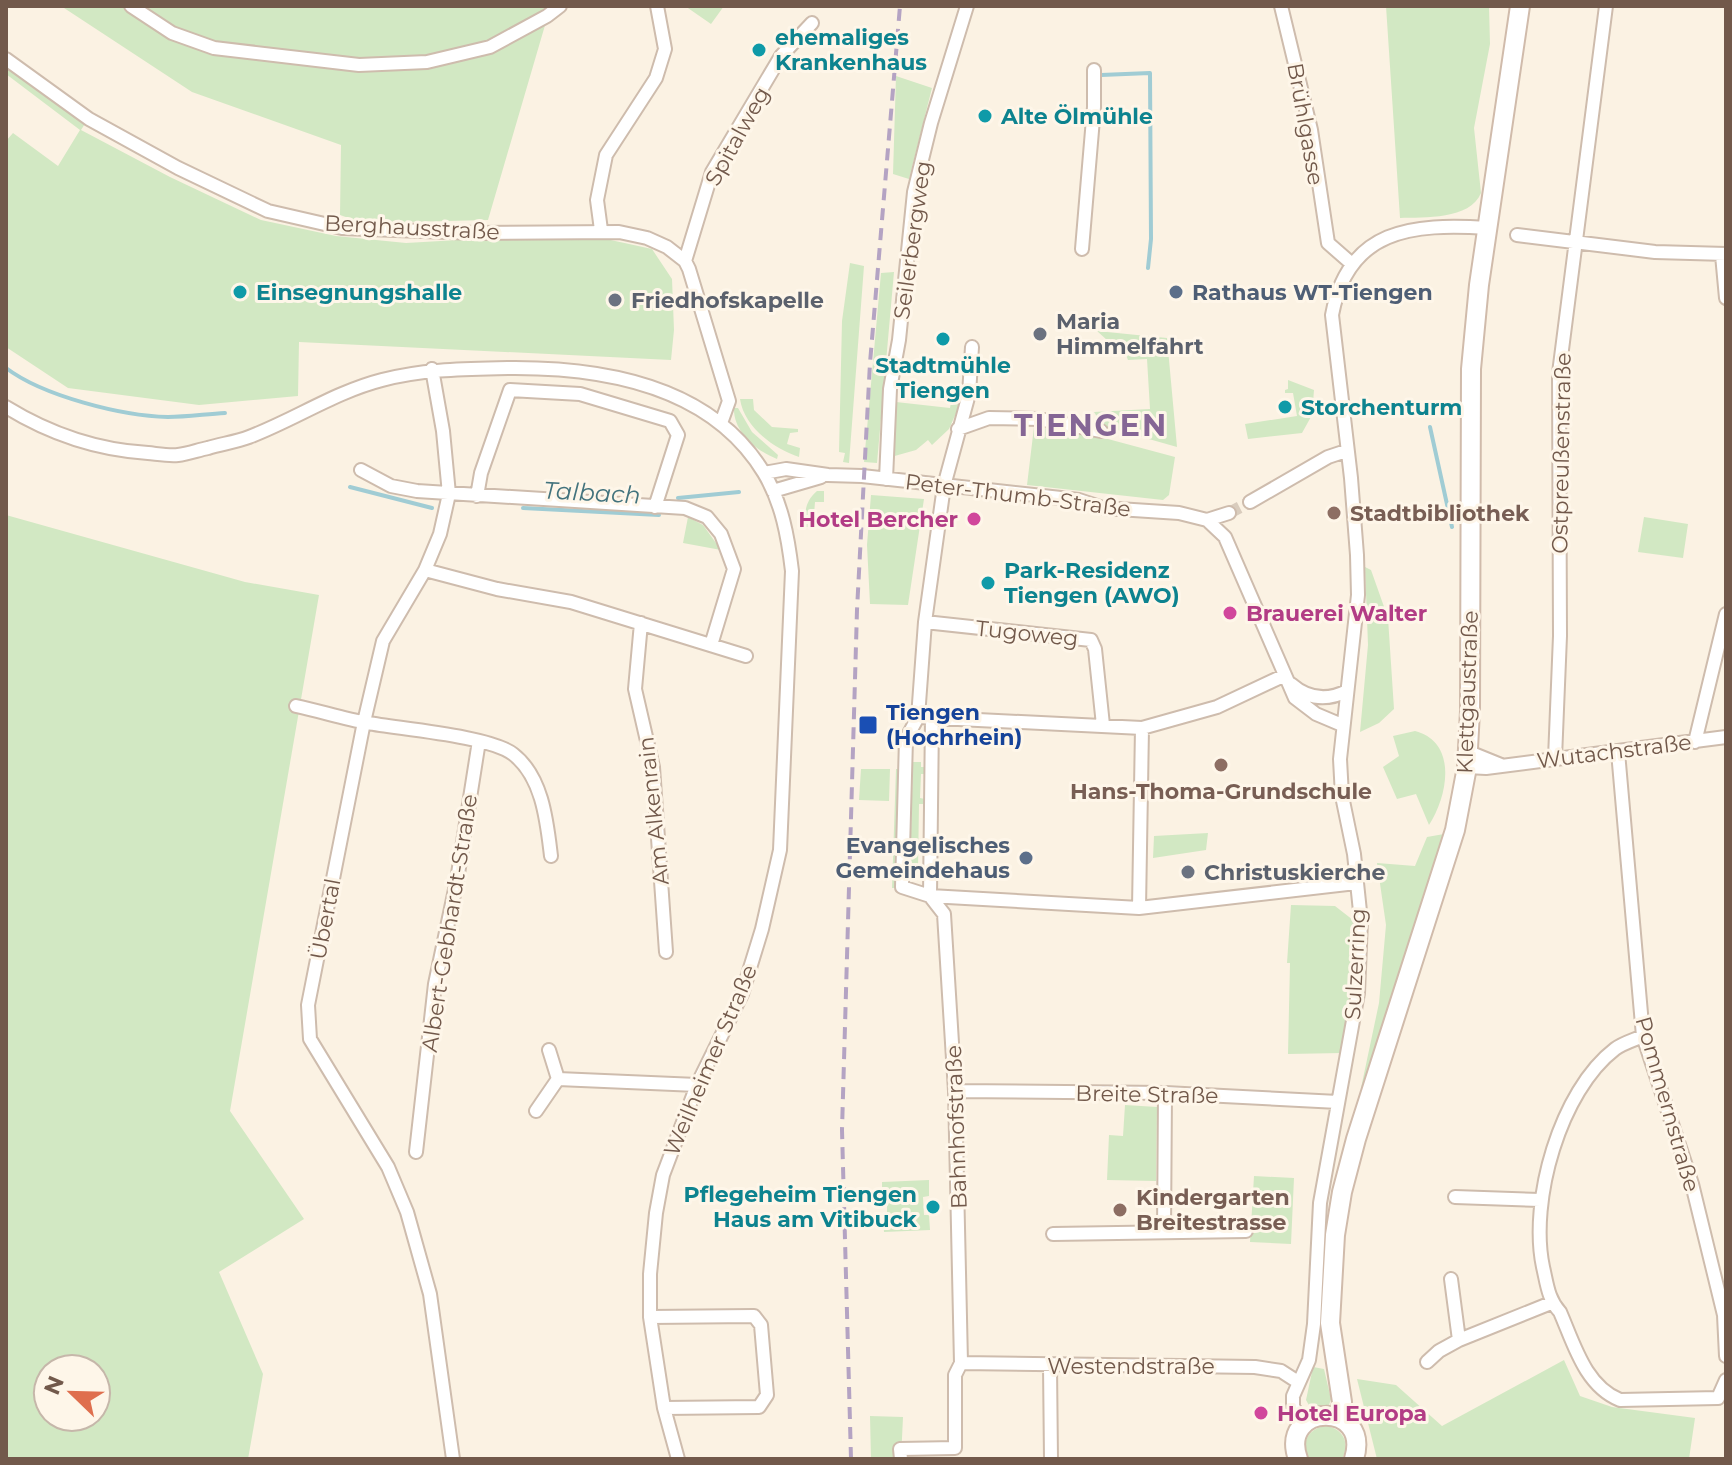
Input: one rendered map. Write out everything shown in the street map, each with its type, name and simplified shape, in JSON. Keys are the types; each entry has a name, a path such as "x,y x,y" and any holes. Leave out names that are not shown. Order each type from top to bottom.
{"main road":[{"name":"Klettgaustraße","path":"1340,1418 1342,1402 1330,1323 1335,1235 1342,1192 1461,806 1468,752 1471,369 1520,6"},
{"path":"1298,1459 1295,1441 1302,1424 1318,1416 1340,1418 1351,1426 1358,1448 1354,1459"}],"street":[{"path":"131,6 172,33 214,48 359,65 427,62 490,47 560,6"},
{"path":"601,230 597,200 606,155 656,78 665,49 657,6"},
{"name":"Seilerbergweg","path":"886,479 890,389 899,340 914,192 931,123 967,6"},
{"name":"Brühlgasse","path":"1281,6 1311,130 1328,243 1352,264"},
{"name":"Ostpreußenstraße","path":"1555,758 1560,636 1559,373 1606,6"},
{"name":"Spitalweg","path":"685,261 712,172 781,56 812,23"},
{"name":"Berghausstraße","path":"6,59 89,119 178,168 268,211 342,228 476,233 601,230 647,238 667,247 685,261"},
{"path":"1082,249 1094,107 1094,70"},
{"path":"1352,264 1361,254 1398,232 1456,226 1488,228"},
{"path":"1517,235 1655,252 1724,255 1726,298"},
{"path":"685,261 726,386 729,401 721,423"},
{"name":"Sulzerring","path":"1302,1424 1293,1406 1298,1382 1309,1360 1314,1324 1320,1203 1358,993 1361,921 1354,854 1342,796 1340,759 1358,595 1351,478 1332,315 1337,291 1352,264"},
{"path":"972,347 969,394 944,486 925,622 918,717 906,739 902,887 930,896 1139,908 1356,883"},
{"name":"Weilheimer Straße","path":"6,407 65,437 94,446 124,452 178,455 247,438 379,380 432,369 556,367 648,385 670,394 721,423 743,443 764,473 787,531 792,571 780,850 762,929 742,994 697,1085 663,1175 654,1228 650,1317 664,1408 678,1459"},
{"name":"Übertal","path":"432,369 443,431 449,494 440,534 425,570 383,641 308,1005 310,1039 388,1167 407,1212 430,1294 453,1459"},
{"path":"477,496 481,473 510,390 580,394 670,421 678,435 655,507"},
{"path":"958,429 989,418 1003,418 1039,419 1101,431"},
{"path":"1250,502 1328,457 1346,451"},
{"name":"Peter-Thumb-Straße","path":"764,473 786,469 886,479 1079,500 1103,508 1179,513 1207,520"},
{"path":"361,470 391,486 449,494 685,508 707,517 721,534 734,569 711,645"},
{"name":"Peter-Thumb-Straße","path":"773,491 828,475"},
{"path":"1229,513 1207,520 1225,537 1283,676 1295,698 1306,709 1342,727"},
{"path":"425,570 497,589 571,602 746,656"},
{"path":"1695,742 1726,614"},
{"name":"Tugoweg","path":"925,622 1091,640 1095,649 1103,725"},
{"name":"Am Alkenrain","path":"641,623 635,689 653,767 666,952"},
{"path":"1283,676 1306,695 1334,697 1347,691"},
{"path":"918,717 1142,728 1217,707 1283,676"},
{"path":"296,706 364,722 495,744 514,755 531,775 546,816 551,856"},
{"name":"Bahnhofstraße","path":"926,1454 955,1448 955,1375 961,1363 955,1091 944,914 930,896 932,718"},
{"path":"1139,908 1142,728"},
{"name":"Wutachstraße","path":"1468,752 1486,768 1726,737"},
{"name":"Albert-Gebhardt-Straße","path":"416,1152 435,984 457,880 479,741"},
{"name":"Wutachstraße","path":"1468,752 1501,765"},
{"name":"Pommernstraße","path":"1618,752 1643,1036 1692,1184 1724,1315 1726,1356"},
{"path":"1461,806 1471,785 1486,768"},
{"path":"1643,1036 1616,1049 1591,1075 1560,1124 1540,1200 1539,1247 1551,1303 1560,1312 1594,1383 1620,1400 1718,1398 1726,1380"},
{"path":"549,1050 558,1079"},
{"path":"558,1079 697,1085"},
{"path":"536,1111 558,1079"},
{"name":"Breite Straße","path":"955,1091 1165,1093 1338,1102"},
{"path":"1164,1232 1165,1093"},
{"path":"1455,1197 1540,1200"},
{"path":"1053,1234 1246,1231"},
{"path":"1451,1279 1459,1340"},
{"path":"1427,1362 1459,1340 1551,1303"},
{"path":"650,1317 754,1316 761,1325 767,1395 759,1407 664,1408"},
{"name":"Westendstraße","path":"961,1363 1255,1367 1281,1371 1298,1382"},
{"path":"1050,1366 1051,1459"},
{"path":"900,1454 926,1454"}],"green space":[{"path":"61,6 553,6 488,220 363,223 340,215 341,145 192,92"},
{"path":"685,6 724,6 711,24"},
{"path":"1386,6 1489,6 1490,44 1474,128 1481,193 1475,202 1457,213 1400,218"},
{"path":"6,64 86,122 81,130 261,220 336,236 406,243 493,238 606,239 652,249 672,279 674,330 671,360 299,342 298,396 199,405 68,388 6,347 6,141 13,133 58,166 80,130 6,74"},
{"path":"896,76 932,88 909,179 893,174"},
{"path":"850,263 864,266 849,463 843,462 845,453 839,452 842,321"},
{"path":"894,272 877,463 864,462 881,273"},
{"path":"1097,331 1167,338 1177,447 1103,426 1094,412 1150,409 1147,359 1128,360 1124,350 1118,350"},
{"path":"1288,380 1314,390 1312,415 1302,433 1248,439 1245,424 1297,416 1293,393 1285,393"},
{"path":"740,399 753,399 754,410 772,427 798,429 798,432 790,433 787,444 800,448 799,457 762,436 747,419"},
{"path":"896,402 950,408 951,402 961,402 949,429 932,445 928,440 916,450 891,457"},
{"path":"734,408 738,408 752,432 778,455 777,459 747,439 737,425"},
{"path":"1034,427 1093,435 1175,457 1169,495 1163,500 1027,485"},
{"path":"817,491 824,491 824,502 815,502 813,527 804,527 808,503"},
{"path":"871,495 924,499 908,605 870,604 867,545"},
{"path":"6,515 245,582 319,595 230,1111 304,1219 219,1272 263,1374 248,1459 6,1459"},
{"path":"688,517 703,525 721,550 683,543"},
{"path":"1644,517 1688,524 1683,558 1638,552"},
{"path":"1365,567 1371,570 1388,618 1394,709 1379,723 1360,732 1368,645"},
{"path":"1415,731 1429,737 1438,746 1445,771 1441,800 1429,825 1416,794 1397,799 1383,767 1399,756 1393,736"},
{"path":"913,762 921,762 921,767 925,767 925,774 921,774 920,798 925,799 925,804 919,804 918,868 910,868"},
{"path":"861,769 890,769 889,801 859,800"},
{"path":"896,769 901,769 898,888 892,888"},
{"path":"1208,833 1206,850 1153,858 1154,836"},
{"path":"1444,834 1368,1091 1361,1088 1379,1003 1386,925 1377,863 1415,866 1427,837"},
{"path":"1291,905 1335,906 1353,920 1353,971 1342,1053 1288,1054 1290,963 1287,963"},
{"path":"1125,1105 1157,1107 1156,1181 1107,1180 1109,1135 1123,1136"},
{"path":"1254,1176 1294,1178 1291,1244 1250,1242"},
{"path":"929,1180 929,1196 923,1197 924,1215 929,1215 930,1230 884,1232 883,1215 887,1215 887,1200 882,1199 882,1182"},
{"path":"1564,1360 1580,1396 1612,1407 1695,1418 1689,1459 1377,1459 1357,1379 1396,1385 1442,1426"},
{"path":"1313,1367 1324,1369 1331,1399 1328,1408 1319,1411 1310,1407 1306,1400"},
{"path":"870,1416 903,1417 901,1459 871,1459"},
{"path":"1326,1426 1337,1430 1344,1438 1342,1459 1309,1459 1305,1447 1307,1437 1314,1430"}],"waterway":[{"path":"1101,75 1150,73 1151,239 1148,268"},
{"path":"6,368 61,396 128,413 168,417 225,413"},
{"path":"1430,427 1452,527"},
{"name":"Talbach","path":"350,487 432,508"},
{"name":"Talbach","path":"678,498 739,492"},
{"name":"Talbach","path":"523,508 659,515"}],"tunnel":[{"path":"1229,513 1250,502"}],"railway":[{"path":"851,1459 842,1130 857,610 870,363 900,6"}],"place":[{"name":"ehemaliges Krankenhaus","path":"759,50"},
{"name":"Alte Ölmühle","path":"985,116"},
{"name":"Einsegnungshalle","path":"240,292"},
{"name":"Rathaus WT-Tiengen","path":"1176,292"},
{"name":"Friedhofskapelle","path":"615,300"},
{"name":"Maria Himmelfahrt","path":"1040,334"},
{"name":"Stadtmühle Tiengen","path":"943,339"},
{"name":"Storchenturm","path":"1285,407"},
{"name":"Stadtbibliothek","path":"1334,513"},
{"name":"Hotel Bercher","path":"974,519"},
{"name":"Park-Residenz Tiengen (AWO)","path":"988,583"},
{"name":"Brauerei Walter","path":"1230,613"},
{"name":"Tiengen (Hochrhein)","path":"868,725"},
{"name":"Hans-Thoma-Grundschule","path":"1221,765"},
{"name":"Evangelisches Gemeindehaus","path":"1026,858"},
{"name":"Christuskierche","path":"1188,872"},
{"name":"Pflegeheim Tiengen Haus am Vitibuck","path":"933,1207"},
{"name":"Kindergarten Breitestrasse","path":"1120,1210"},
{"name":"Hotel Europa","path":"1261,1413"}],"district":[{"name":"TIENGEN","path":"1091,426"}]}
